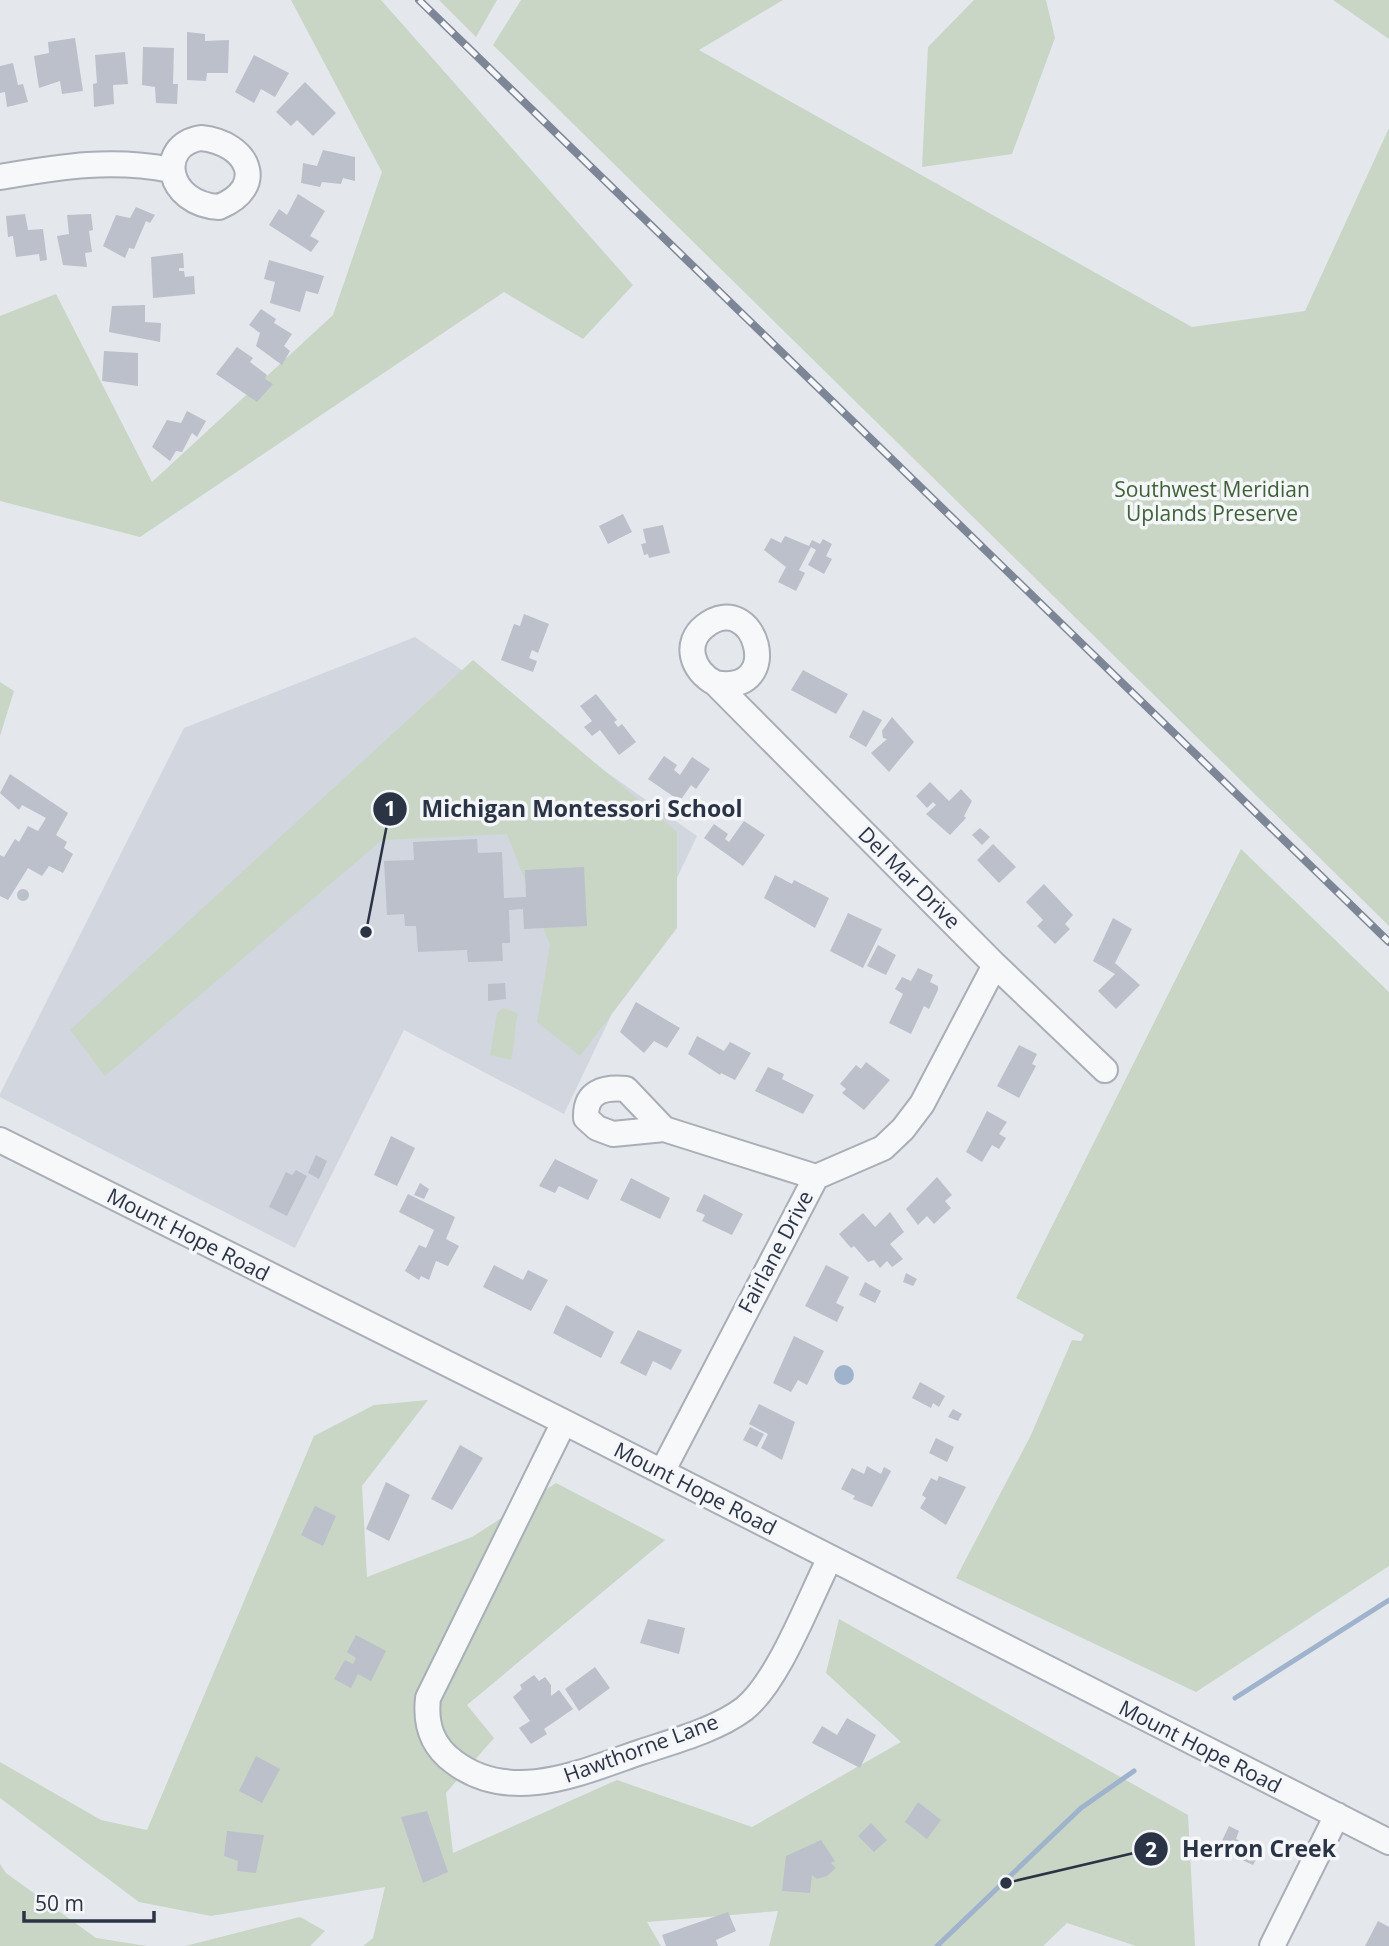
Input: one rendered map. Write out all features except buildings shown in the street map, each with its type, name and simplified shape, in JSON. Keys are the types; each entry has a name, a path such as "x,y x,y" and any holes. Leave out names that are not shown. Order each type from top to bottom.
{"street":[{"path":"0,177 54,168 130,162 171,170"},
{"name":"Del Mar Drive","path":"715,683 995,965 1105,1070"},
{"name":"Fairlane Drive","path":"663,1472 816,1177 874,1152 903,1129 922,1104 995,965"},
{"path":"664,1129 816,1177"},
{"name":"Mount Hope Road","path":"0,1140 663,1472 1389,1842"},
{"name":"Hawthorne Lane","path":"564,1422 428,1698 427,1720 434,1742 447,1757 470,1772 504,1782 548,1781 673,1742 735,1715 752,1701 769,1678 830,1558"},
{"path":"1272,1946 1336,1815"}],"shaded area":[{"path":"415,637 697,836 564,1114 404,1030 295,1248 0,1097 0,1094 184,728"}],"green space":[{"path":"291,0 381,0 633,285 583,339 504,292 140,537 0,501 0,316 56,294 152,482 333,315 382,172"},
{"path":"439,0 497,0 476,37"},
{"name":"Southwest Meridian Uplands Preserve","path":"521,0 783,0 699,50 1192,327 1305,311 1389,128 1389,926 493,45"},
{"path":"974,0 1046,0 1055,38 1012,154 922,167 928,47"},
{"path":"1333,0 1389,0 1389,39"},
{"path":"473,660 677,832 677,928 580,1056 537,1022 550,945 507,834 382,840 105,1076 70,1030"},
{"path":"0,682 14,691 0,736"},
{"path":"1241,849 1389,992 1389,1566 1196,1692 956,1578 1030,1437 1072,1340 1081,1341 1084,1335 1016,1298"},
{"path":"503,1008 518,1013 511,1060 490,1055 497,1013"},
{"path":"428,1400 362,1486 367,1577 472,1537 556,1483 665,1540 467,1705 494,1738 446,1793 453,1853 617,1780 752,1827 901,1742 826,1673 839,1619 1188,1815 1195,1946 1136,1946 1067,1923 1043,1946 769,1946 778,1911 647,1922 661,1946 363,1946 373,1938 385,1887 211,1916 139,1902 0,1798 0,1762 101,1820 147,1830 314,1436 374,1405"},
{"path":"0,1864 6,1873 96,1938 147,1946 0,1946"},
{"path":"300,1917 325,1931 310,1946 185,1946"}],"water":[{"path":"844,1365 851,1368 854,1375 851,1382 844,1385 837,1382 834,1375 837,1368"}],"waterway":[{"path":"1235,1698 1389,1600"},
{"path":"937,1946 1081,1808 1134,1771"}],"railway":[{"path":"419,0 1389,942"}],"place":[{"name":"Michigan Montessori School","path":"366,932"},
{"name":"Herron Creek","path":"1006,1883"}]}
